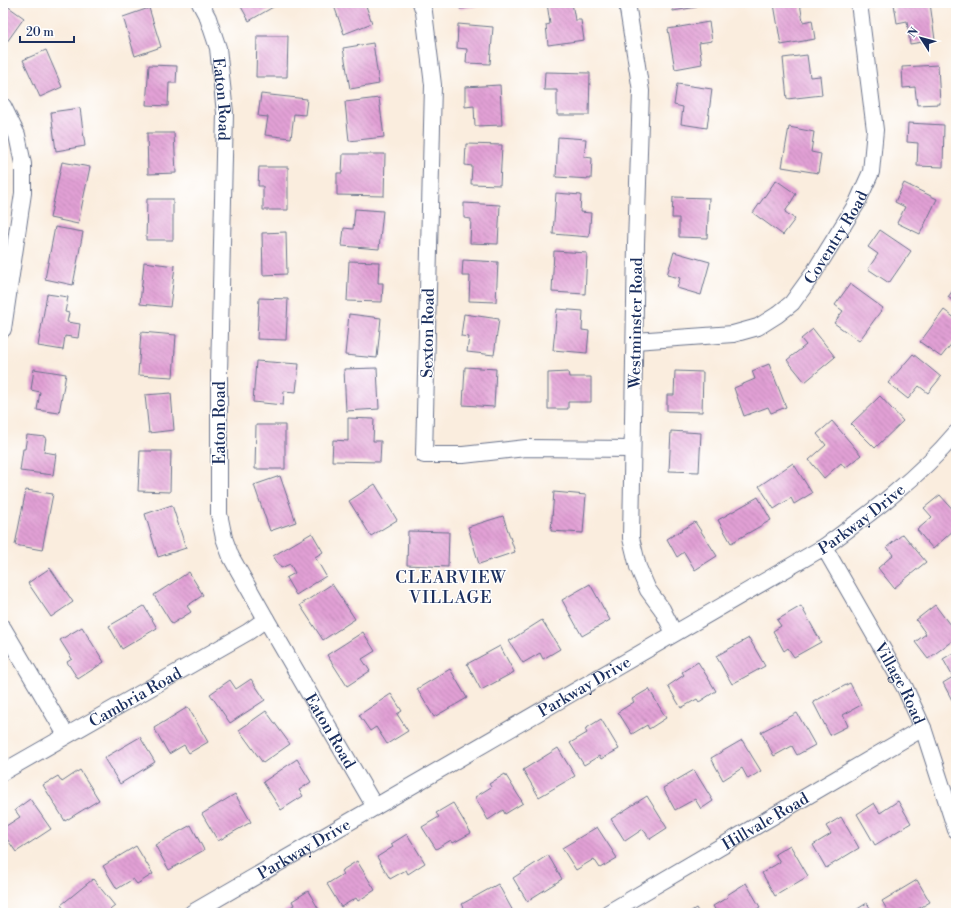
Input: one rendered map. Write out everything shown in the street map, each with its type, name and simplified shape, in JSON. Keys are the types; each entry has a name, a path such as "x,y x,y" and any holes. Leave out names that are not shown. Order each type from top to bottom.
{"street":[{"name":"Eaton Road","path":"200,3 208,18 218,48 225,112 219,374 219,514 224,538 231,557 375,807"},
{"name":"Sexton Road","path":"421,3 424,12 433,84 424,455 463,455 526,448 632,449"},
{"name":"Westminster Road","path":"627,3 641,91 636,244 631,538 638,567 648,590 662,609 674,633"},
{"name":"Coventry Road","path":"635,341 733,334 758,327 792,303 813,274 857,203 871,172 875,130 859,3"},
{"path":"3,106 17,136 23,164 23,193 3,329"},
{"name":"Parkway Drive","path":"192,913 824,546 869,514 908,481 956,433"},
{"name":"Village Road","path":"824,546 905,688 923,728 956,830"},
{"name":"Cambria Road","path":"3,772 248,632 266,619"},
{"path":"3,628 66,735"},
{"name":"Hillvale Road","path":"608,913 923,728"}],"building":[{"path":"3,3 24,18 4,46 3,45"},
{"path":"239,3 280,3 249,21"},
{"path":"333,3 365,3 372,23 344,34"},
{"path":"458,3 487,3 487,4 460,9"},
{"path":"547,3 572,3 575,20 581,20 584,40 548,45 546,25 550,24"},
{"path":"672,3 697,3 697,7 673,11"},
{"path":"800,3 803,22 812,20 815,39 781,45 774,4"},
{"path":"930,3 935,40 910,44 907,21 897,23 894,4"},
{"path":"149,8 161,47 135,56 123,17"},
{"path":"709,22 712,41 699,43 702,64 675,69 668,29"},
{"path":"458,24 493,27 490,64 466,63 467,49 457,48"},
{"path":"257,36 288,36 287,77 256,77"},
{"path":"373,43 379,84 350,89 343,48"},
{"path":"46,50 62,87 40,97 23,60"},
{"path":"807,55 810,77 820,76 822,95 787,99 783,58"},
{"path":"149,65 177,66 176,83 169,83 168,106 146,105"},
{"path":"938,65 940,104 917,105 915,87 903,88 902,67"},
{"path":"545,72 590,73 589,115 557,115 557,90 544,90"},
{"path":"677,84 712,89 707,128 681,124 683,107 674,105"},
{"path":"500,85 502,125 475,126 474,106 465,107 465,87"},
{"path":"261,94 307,99 305,115 294,114 291,138 265,135 268,117 258,116"},
{"path":"379,98 384,137 349,141 345,102"},
{"path":"80,108 85,146 56,151 51,112"},
{"path":"908,123 944,125 943,167 917,166 918,143 907,142"},
{"path":"789,127 814,132 811,152 821,154 818,173 782,167"},
{"path":"147,133 174,133 176,173 148,174"},
{"path":"558,137 586,139 584,157 592,158 591,179 556,177"},
{"path":"466,144 502,145 500,185 471,184 472,166 465,165"},
{"path":"343,154 385,154 384,196 337,195 337,173 342,173"},
{"path":"62,162 90,167 78,224 50,218"},
{"path":"259,167 288,167 288,210 263,210 263,186 258,186"},
{"path":"776,180 796,194 785,212 795,219 783,235 753,213"},
{"path":"904,183 937,199 920,234 897,223 905,207 895,202"},
{"path":"556,193 581,195 580,212 591,213 589,237 553,234"},
{"path":"673,197 709,198 707,238 679,237 679,218 672,218"},
{"path":"147,199 173,199 173,240 146,240"},
{"path":"464,203 500,205 498,244 470,243 471,219 464,218"},
{"path":"355,209 383,211 379,249 342,246 344,228 353,229"},
{"path":"55,227 83,232 73,285 45,279"},
{"path":"880,230 911,251 889,283 868,269 878,254 868,247"},
{"path":"286,232 287,274 263,275 262,233"},
{"path":"554,251 587,253 585,294 552,292"},
{"path":"674,252 710,262 701,295 677,288 680,278 667,275"},
{"path":"463,260 498,262 496,302 469,301 470,276 462,276"},
{"path":"349,261 379,262 378,283 383,283 382,302 347,301"},
{"path":"144,262 175,266 170,307 140,304"},
{"path":"850,284 883,308 859,341 834,323 843,311 835,305"},
{"path":"956,286 956,303 948,297"},
{"path":"47,294 68,297 65,312 69,313 67,322 80,324 78,338 65,336 63,350 38,346"},
{"path":"259,298 288,299 286,340 257,339"},
{"path":"557,309 583,311 582,330 589,331 587,353 553,350"},
{"path":"944,310 956,319 956,344 953,342 941,357 920,342"},
{"path":"349,314 381,318 377,358 345,355"},
{"path":"464,314 499,319 494,355 467,352 469,337 461,336"},
{"path":"813,329 835,357 805,382 787,360 806,345 801,339"},
{"path":"141,332 176,335 173,377 138,375"},
{"path":"913,354 941,377 928,393 919,386 908,399 888,383"},
{"path":"256,361 299,364 296,392 284,391 283,405 253,402"},
{"path":"769,364 786,407 771,413 768,407 744,416 734,388 755,379 752,371"},
{"path":"465,367 496,369 494,407 463,405"},
{"path":"377,368 379,409 346,411 344,369"},
{"path":"34,369 66,374 59,413 37,410 40,392 31,390"},
{"path":"675,371 703,372 702,412 667,411 667,395 674,395"},
{"path":"568,372 569,377 591,377 591,402 568,402 568,409 548,409 548,373"},
{"path":"171,393 174,430 149,433 145,395"},
{"path":"880,396 903,421 875,448 851,424"},
{"path":"348,418 374,419 373,441 381,441 380,462 332,461 333,440 348,441"},
{"path":"832,421 861,455 845,468 841,463 824,478 809,460 826,445 817,434"},
{"path":"256,425 285,425 285,469 255,469"},
{"path":"671,431 701,433 699,472 669,471"},
{"path":"27,435 46,437 44,452 56,454 53,475 20,471 23,449 25,449"},
{"path":"140,451 171,451 170,492 138,491"},
{"path":"793,463 812,493 794,504 791,498 774,509 759,486"},
{"path":"280,476 296,522 270,531 254,485"},
{"path":"375,484 397,520 371,536 349,501"},
{"path":"26,490 53,494 42,550 15,545"},
{"path":"554,492 586,495 583,533 551,531"},
{"path":"940,495 956,513 956,528 933,549 917,530 932,517 924,508"},
{"path":"758,497 771,520 731,543 718,520"},
{"path":"172,505 186,548 158,557 145,514"},
{"path":"503,516 515,552 479,564 468,527"},
{"path":"695,522 717,556 695,570 684,552 677,557 667,539"},
{"path":"408,531 449,532 448,567 407,565"},
{"path":"312,533 323,552 315,557 326,576 296,595 286,578 295,573 290,564 281,568 273,556"},
{"path":"903,534 926,562 894,588 878,568 893,555 887,547"},
{"path":"50,568 73,602 51,617 28,583"},
{"path":"189,572 203,595 187,606 191,612 172,624 154,595"},
{"path":"332,584 355,619 323,640 300,605"},
{"path":"590,584 610,620 582,636 562,600"},
{"path":"935,605 956,633 956,638 928,659 915,642 926,634 916,620"},
{"path":"144,606 157,628 122,649 109,626"},
{"path":"801,606 821,642 794,657 788,648 784,651 773,631 781,626 777,620"},
{"path":"542,620 560,649 543,659 540,653 523,663 509,641"},
{"path":"82,627 104,662 78,679 67,662 72,659 60,640"},
{"path":"363,632 375,651 362,659 370,671 347,686 327,655"},
{"path":"749,638 765,666 732,684 716,656"},
{"path":"500,646 514,672 481,690 467,664"},
{"path":"956,651 956,698 952,700 943,683 953,677 943,659"},
{"path":"698,662 716,691 699,702 697,699 681,708 668,686 684,675 682,672"},
{"path":"450,669 467,698 434,717 417,689"},
{"path":"251,679 265,700 230,723 210,694 230,680 236,689"},
{"path":"850,683 861,705 843,715 848,726 830,735 813,702"},
{"path":"649,689 666,718 649,729 647,725 632,734 618,712 634,702 632,699"},
{"path":"391,694 402,711 397,714 408,731 387,744 376,727 370,731 359,715"},
{"path":"188,707 208,742 189,753 184,745 169,754 154,728"},
{"path":"266,711 290,744 263,763 239,730"},
{"path":"797,713 815,745 797,755 792,746 774,756 761,732"},
{"path":"601,719 619,749 601,759 599,756 584,765 570,743 587,733 585,729"},
{"path":"140,737 155,762 120,784 104,758"},
{"path":"742,740 761,771 748,779 742,768 723,780 711,758"},
{"path":"558,748 575,776 539,797 523,770"},
{"path":"297,759 311,782 299,790 303,796 281,810 263,782"},
{"path":"80,770 99,800 65,821 43,785 58,776 62,782"},
{"path":"694,770 713,801 701,809 695,799 675,810 663,788"},
{"path":"505,774 523,803 505,814 503,810 488,820 475,797 491,787 489,784"},
{"path":"235,794 251,822 218,841 202,814"},
{"path":"647,796 667,828 650,839 643,829 625,841 611,819"},
{"path":"30,799 51,829 16,852 3,833 3,828 20,817 15,810"},
{"path":"898,801 911,823 875,845 857,814 874,803 880,813"},
{"path":"453,803 471,833 453,843 451,840 436,849 422,827 439,817 436,813"},
{"path":"841,817 859,848 826,868 813,845 831,834 826,826"},
{"path":"191,825 204,850 169,870 155,845"},
{"path":"597,827 617,858 600,868 594,859 576,870 562,848"},
{"path":"407,834 425,863 408,874 406,870 390,879 377,857 393,847 391,844"},
{"path":"790,845 808,876 775,896 762,873 780,862 775,854"},
{"path":"136,846 153,874 137,884 133,879 117,889 103,866"},
{"path":"548,855 562,879 527,901 513,878"},
{"path":"357,861 375,890 358,901 356,898 341,907 327,884 343,874 341,871"},
{"path":"93,879 115,906 106,913 67,913 61,905"},
{"path":"917,880 930,902 913,912 914,913 889,913 882,901"},
{"path":"746,883 760,907 750,913 717,913 713,906"},
{"path":"498,884 514,913 467,913 462,904"},
{"path":"308,891 321,913 280,913 294,905 292,901"},
{"path":"867,903 873,913 851,913"},
{"path":"696,908 699,913 688,913"}],"district":[{"name":"CLEARVIEW VILLAGE","path":"451,587"}]}
